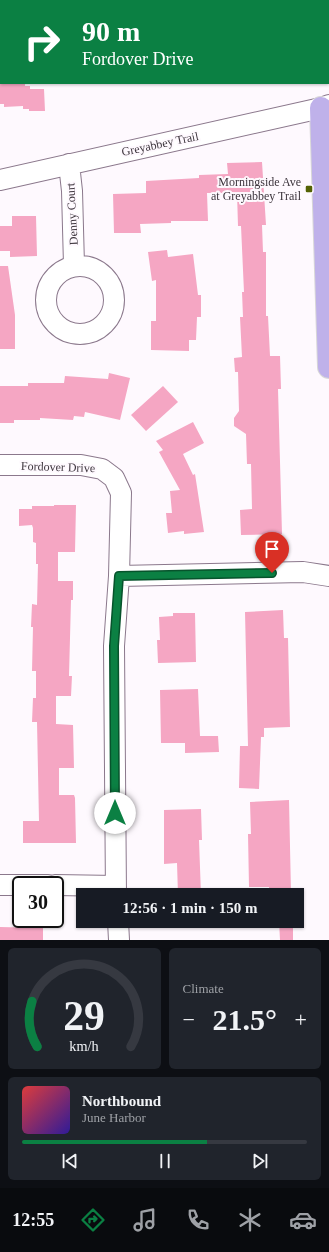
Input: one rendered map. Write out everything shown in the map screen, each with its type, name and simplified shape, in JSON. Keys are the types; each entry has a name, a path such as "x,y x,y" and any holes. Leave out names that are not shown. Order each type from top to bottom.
{"main road":[{"path":"325,106 329,367"}],"street":[{"name":"Greyabbey Trail","path":"0,180 325,106"},
{"name":"Denny Court","path":"69,164 72,191 74,265"},
{"name":"Fordover Drive","path":"0,465 81,465 102,469 114,478 121,493 119,576"},
{"path":"116,888 114,646 119,576 303,572 329,576"},
{"path":"0,885 12,885"},
{"path":"64,886 92,888"},
{"path":"118,928 119,940"}],"building":[{"path":"0,84 25,84 25,86 30,86 30,89 44,89 45,111 29,111 29,109 23,109 23,106 4,107 4,104 0,104"},
{"path":"262,162 266,225 262,225 263,252 266,252 266,316 268,316 270,356 280,356 281,389 278,389 282,534 241,535 240,510 252,509 251,464 247,464 246,434 234,426 234,418 239,411 238,372 235,372 234,358 242,357 240,317 243,317 242,292 244,292 241,226 238,226 237,193 207,193 208,221 171,221 171,223 140,224 141,233 114,233 113,194 146,193 146,181 199,178 199,175 228,174 227,163"},
{"path":"12,216 36,216 37,256 10,257 10,251 0,251 0,226 12,226"},
{"path":"167,250 168,257 193,254 198,295 201,295 201,317 197,317 196,340 189,340 189,351 151,350 151,321 156,321 156,280 152,281 148,252"},
{"path":"0,266 8,266 15,315 15,349 0,349"},
{"path":"109,373 130,378 120,420 85,412 84,417 74,416 73,420 40,418 40,420 14,420 14,423 0,423 0,386 28,386 28,383 64,383 65,376 108,379"},
{"path":"163,386 178,402 146,431 131,415"},
{"path":"193,422 204,443 183,454 193,475 195,474 204,532 184,534 184,531 168,533 166,513 172,513 170,491 180,490 159,452 163,450 156,441"},
{"path":"76,505 75,552 58,552 58,581 73,581 73,600 71,600 69,676 72,676 71,696 56,696 56,724 73,725 74,768 59,768 59,795 74,795 76,843 23,843 23,821 39,821 37,722 32,722 33,698 36,698 36,671 32,671 33,627 31,627 32,604 37,605 38,564 36,564 36,543 33,542 32,525 19,526 19,509 32,509 32,506"},
{"path":"283,610 284,638 288,638 290,727 264,728 264,737 261,737 259,789 239,788 240,746 248,746 245,612"},
{"path":"173,613 195,613 196,662 158,663 157,640 160,640 159,617 173,616"},
{"path":"198,689 200,736 218,736 219,752 185,753 185,743 161,743 160,690"},
{"path":"289,800 291,888 249,887 248,834 251,834 250,802"},
{"path":"201,809 202,840 199,840 201,888 178,888 177,863 164,864 164,810"},
{"path":"0,927 43,928 43,940 0,940"},
{"path":"279,928 293,928 293,940 280,940"}],"place":[{"name":"Morningside Ave at Greyabbey Trail","path":"309,189"}],"route":[{"path":"115,813 114,646 119,576 272,573"}]}
